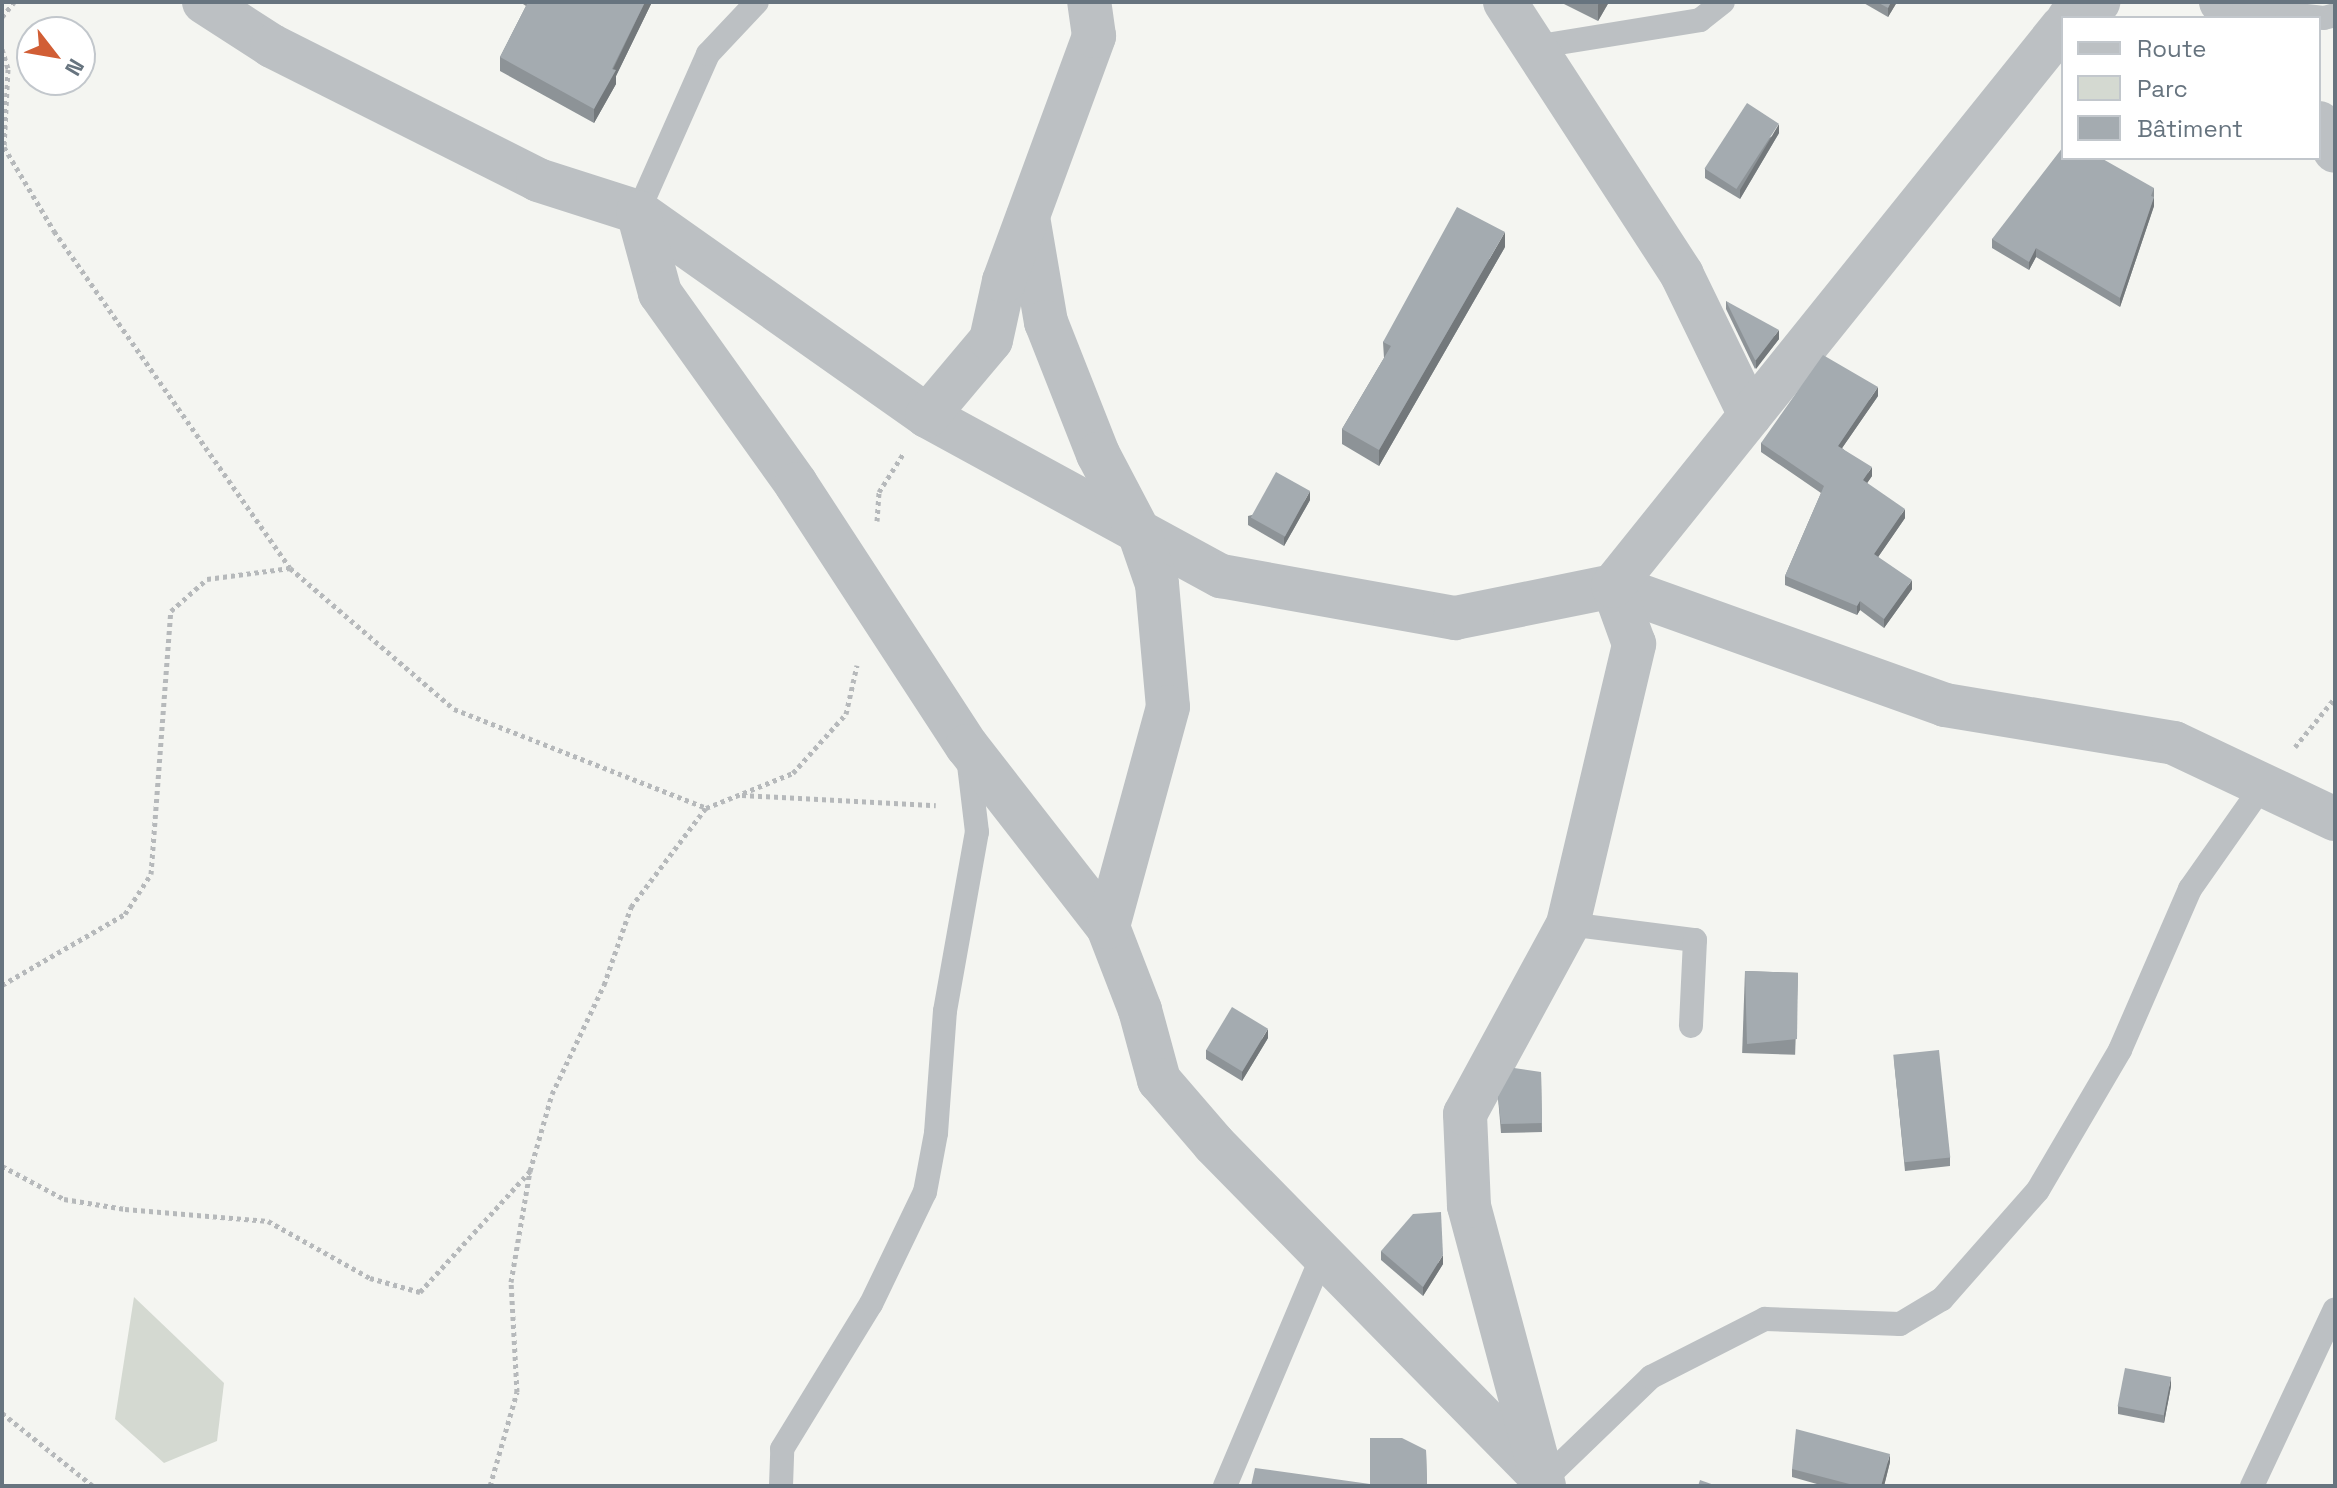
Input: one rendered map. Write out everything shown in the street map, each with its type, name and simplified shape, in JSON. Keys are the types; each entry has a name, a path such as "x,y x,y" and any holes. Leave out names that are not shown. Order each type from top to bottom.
{"street":[{"path":"204,2 272,46 538,180 638,212 927,416 1221,576 1455,618 1613,586 1945,705 2174,743 2335,819"},
{"path":"927,416 991,340 1004,281 1094,36 1089,2"},
{"path":"1505,2 1682,275 1750,415"},
{"path":"1613,586 2061,28"},
{"path":"2321,126 2335,151"},
{"path":"638,212 660,293 796,484 967,746 1108,927 1140,1010 1159,1080 1214,1144 1546,1484"},
{"path":"1028,217 1046,322 1098,454 1139,532 1157,584 1168,707 1108,927"},
{"path":"1546,1484 1469,1206 1465,1114 1568,924 1634,644 1613,586"}],"lane":[{"path":"638,212 708,54 757,2"},
{"path":"1534,47 1700,20 1723,2"},
{"path":"2247,8 2309,16"},
{"path":"781,1486 782,1449 871,1304 925,1192 936,1133 945,1011 977,832 967,746"},
{"path":"1546,1484 1651,1377 1765,1319 1900,1324 1942,1299 2038,1190 2120,1050 2190,889 2263,785"},
{"path":"1568,924 1695,940 1691,1026"},
{"path":"1225,1486 1323,1254"},
{"path":"2252,1486 2335,1309"}],"path":[{"path":"2,17 14,2"},
{"path":"2,49 8,69 2,155"},
{"path":"4,147 54,231 290,568 454,709 706,808"},
{"path":"877,523 879,492 927,416"},
{"path":"2,985 125,914 151,874 171,611 207,579 290,568"},
{"path":"490,1486 517,1392 511,1282 530,1171 552,1094 604,985 631,907 706,808 793,773 846,714 871,599"},
{"path":"2263,785 2335,698"},
{"path":"737,795 975,808"},
{"path":"2,1166 64,1199 125,1209 268,1221 370,1278 420,1292 530,1171"},
{"path":"2,1413 93,1486"}],"green space":[{"path":"134,1297 224,1383 217,1441 164,1463 115,1419"}],"building":[{"path":"528,2 645,2 612,69 616,70 594,109 500,57"},
{"path":"1877,2 1891,2 1888,8"},
{"path":"1747,103 1779,124 1736,189 1705,168"},
{"path":"2061,150 2061,160 2105,160 2154,188 2151,196 2154,197 2120,298 2036,248 2029,262 1992,239"},
{"path":"1457,207 1505,232 1379,450 1342,429 1391,346 1383,342"},
{"path":"1726,301 1779,330 1756,360 1755,360"},
{"path":"1823,355 1878,387 1838,446 1872,467 1863,480 1905,509 1874,554 1912,580 1884,619 1860,601 1857,606 1785,576 1824,486 1761,443"},
{"path":"1276,472 1310,491 1285,536 1251,517"},
{"path":"1745,971 1798,973 1797,1039 1747,1044"},
{"path":"1232,1007 1268,1029 1242,1071 1206,1050"},
{"path":"1939,1050 1950,1157 1905,1162 1893,1055"},
{"path":"1514,1068 1541,1072 1542,1123 1501,1124 1498,1097"},
{"path":"1441,1212 1443,1255 1423,1287 1381,1251 1413,1214"},
{"path":"2125,1368 2171,1377 2164,1415 2118,1406"},
{"path":"1796,1429 1890,1454 1881,1486 1857,1486 1792,1469"},
{"path":"1370,1438 1402,1438 1426,1450 1427,1484 1251,1486 1255,1468 1370,1484"},
{"path":"1700,1480 1717,1486 1698,1486"}]}
